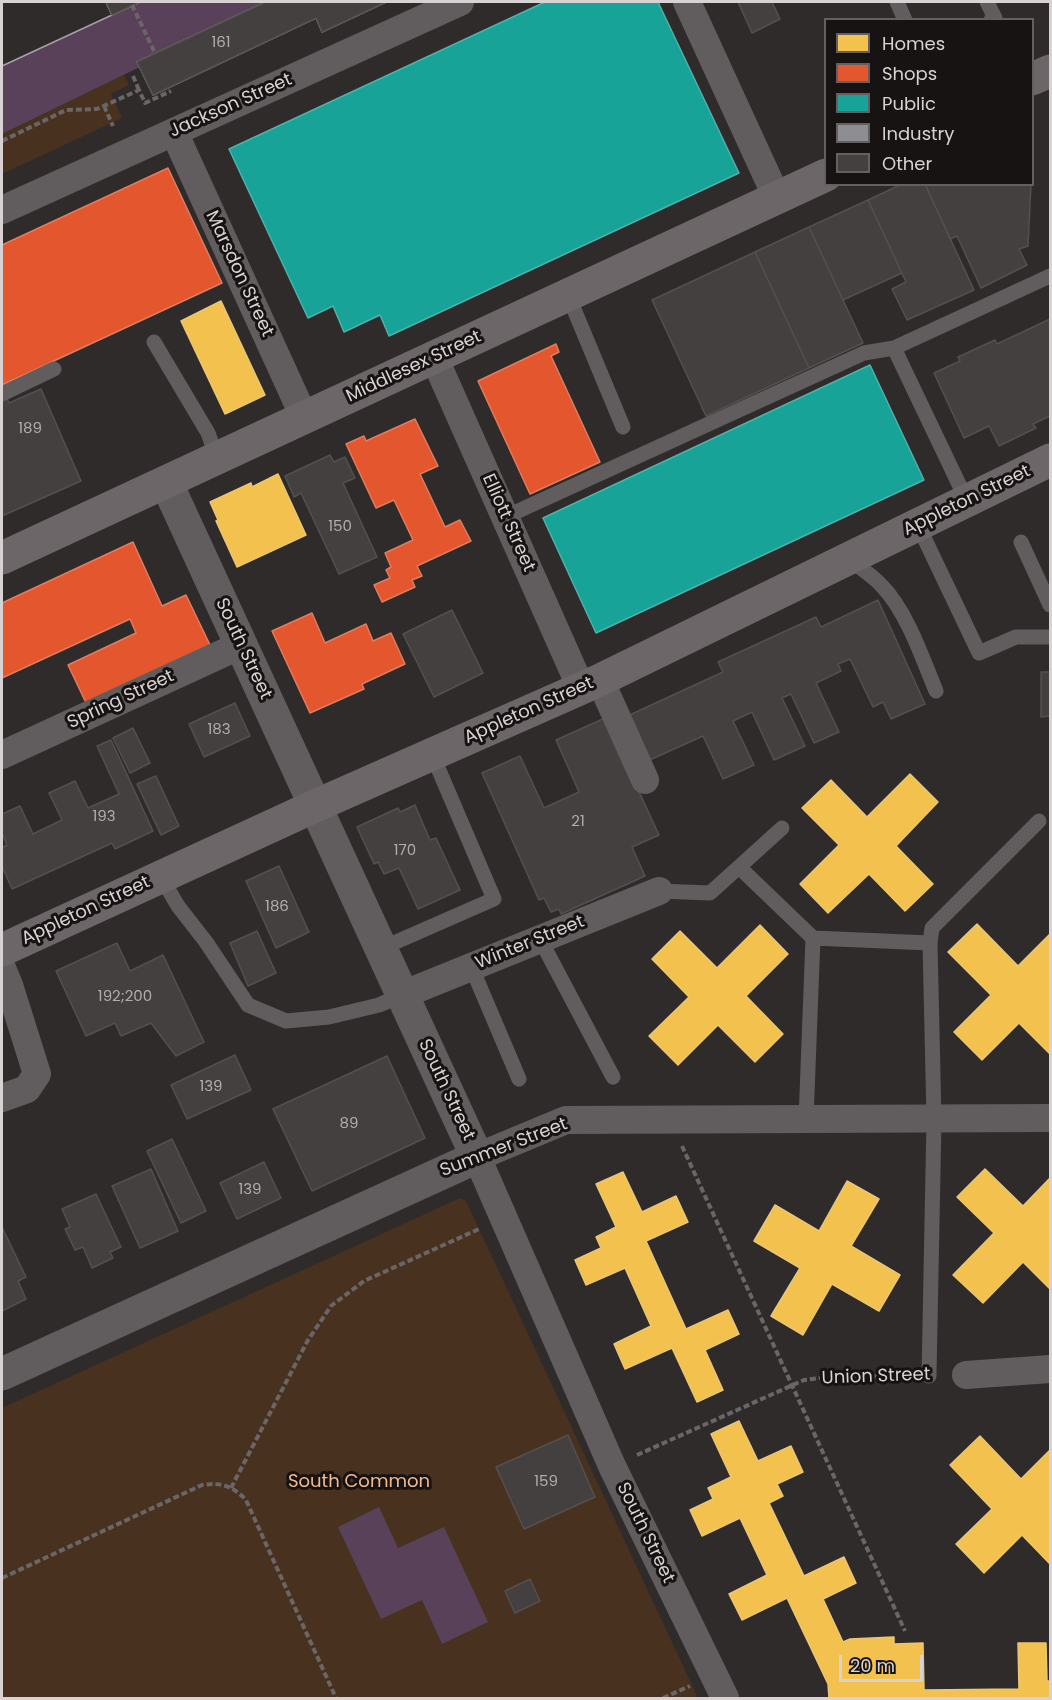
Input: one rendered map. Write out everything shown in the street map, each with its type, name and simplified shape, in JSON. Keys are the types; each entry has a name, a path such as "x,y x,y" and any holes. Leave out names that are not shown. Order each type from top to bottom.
{"main road":[{"name":"Middlesex Street","path":"2,558 824,175"},
{"name":"Appleton Street","path":"2,950 315,806 590,684 967,501 1042,468"}],"street":[{"name":"Jackson Street","path":"2,210 460,2"},
{"path":"687,2 777,198"},
{"name":"Marsdon Street","path":"174,132 304,417"},
{"name":"Elliott Street","path":"434,357 505,517 590,684 645,780"},
{"name":"South Street","path":"166,482 477,1157 612,1466 725,1698"},
{"name":"Spring Street","path":"2,755 241,645"},
{"name":"Winter Street","path":"402,995 659,891"},
{"path":"2,968 37,1074 27,1089 2,1098"},
{"name":"Summer Street","path":"2,1374 477,1157 566,1120 1050,1118"},
{"path":"966,1375 1050,1369"}],"lane":[{"path":"897,2 905,18"},
{"path":"987,2 994,18"},
{"path":"505,517 864,353 894,348 1050,276"},
{"path":"568,295 623,427"},
{"path":"154,342 208,433 217,458"},
{"path":"894,348 967,501"},
{"path":"2,394 54,369"},
{"path":"918,525 979,653 1016,638 1050,637"},
{"path":"1021,542 1050,605"},
{"path":"848,559 881,585 894,601 917,646 936,691"},
{"path":"380,949 494,899 432,754"},
{"path":"929,1376 934,1120 930,943 932,928 1040,821"},
{"path":"659,891 710,893 782,828"},
{"path":"739,867 813,938 930,943"},
{"path":"161,876 178,906 249,1005 286,1021 329,1017 379,1005 402,995"},
{"path":"806,1120 813,938"},
{"path":"540,939 613,1077"},
{"path":"471,966 519,1079"}],"path":[{"path":"132,5 155,53"},
{"path":"133,76 145,103 170,89 175,98"},
{"path":"2,141 66,110 97,109 139,90"},
{"path":"105,106 113,126"},
{"path":"679,1140 905,1631"},
{"path":"231,1488 308,1340 331,1306 364,1281 482,1227"},
{"name":"Union Street","path":"612,1466 804,1380 829,1377 929,1376"},
{"path":"2,1578 202,1485 214,1483 231,1488 238,1491 246,1500 336,1698"}],"green space":[{"path":"124,75 129,85 111,94 122,118 2,174 2,134"},
{"name":"South Common","path":"460,1198 466,1201 698,1698 2,1698 2,1408"}],"shaded area":[{"path":"140,2 266,2 138,62 140,67 2,134 2,66"},
{"path":"379,1507 398,1548 444,1527 488,1622 442,1644 422,1600 381,1619 338,1527"}],"building: Homes":[{"path":"106,2 140,2 112,15"},
{"path":"106,2 140,2 112,15"},
{"path":"221,301 265,395 225,414 181,321"},
{"path":"278,474 306,535 237,567 210,502 251,483 252,487"},
{"path":"910,774 938,802 896,846 933,884 905,911 869,874 828,913 800,884 839,845 802,808 831,780 867,817"},
{"path":"977,924 1018,966 1050,934 1050,1054 1019,1023 982,1060 954,1032 991,995 948,952"},
{"path":"760,925 788,954 746,996 783,1034 755,1062 718,1025 678,1065 649,1036 689,997 652,959 680,931 717,968"},
{"path":"985,1169 1023,1206 1050,1178 1050,1289 1023,1262 983,1303 953,1275 994,1233 957,1197"},
{"path":"623,1172 642,1212 676,1196 688,1222 646,1241 686,1329 728,1310 739,1334 705,1350 723,1390 697,1402 672,1348 625,1369 614,1344 651,1326 625,1268 586,1285 575,1260 601,1248 596,1237 616,1227 596,1184"},
{"path":"847,1181 879,1199 851,1246 900,1275 879,1311 832,1284 803,1335 771,1316 800,1268 754,1241 775,1205 819,1231"},
{"path":"739,1421 758,1461 791,1446 803,1472 777,1484 783,1496 769,1503 804,1576 844,1557 856,1583 823,1599 843,1642 850,1639 894,1637 894,1644 923,1643 924,1690 1019,1689 1018,1643 1046,1643 1050,1698 829,1698 828,1684 787,1598 742,1620 729,1594 767,1575 740,1518 702,1536 690,1510 713,1499 708,1488 731,1477 711,1434"},
{"path":"980,1436 1021,1479 1050,1450 1050,1564 1022,1535 984,1573 956,1544 992,1509 950,1465"}],"building: Shops":[{"path":"168,168 222,283 2,385 2,245"},
{"path":"556,344 559,352 551,356 600,462 530,494 478,381"},
{"path":"415,419 438,466 420,474 445,527 460,520 471,541 417,566 422,576 412,580 415,587 382,602 374,585 390,578 386,570 391,567 385,553 413,540 394,500 376,508 346,444 364,436 366,441"},
{"path":"133,542 162,606 186,595 211,647 87,705 68,665 136,633 130,619 2,678 2,603"},
{"path":"312,613 325,643 366,624 373,641 391,633 405,664 362,684 364,689 310,713 272,631"}],"building: Public":[{"path":"545,2 658,2 739,173 389,336 380,315 344,332 333,306 308,318 229,149"},
{"path":"870,365 924,480 596,633 543,518"}],"building: Industry":[{"path":"2,2 106,2 112,15 2,66"},
{"path":"2,2 106,2 112,15 2,66"},
{"path":"266,2 386,2 322,32 316,18 153,95 137,62"}],"building: Other":[{"path":"106,2 140,2 112,15"},
{"path":"266,2 386,2 322,32 316,18 153,95 137,62"},
{"path":"738,2 772,2 780,19 752,33"},
{"path":"898,186 926,186 974,290 907,320 892,289 906,282 868,200"},
{"path":"926,186 1031,186 1028,246 1019,249 1027,265 981,288 957,236 950,239"},
{"path":"868,200 902,273 843,300 809,227"},
{"path":"809,227 863,343 809,368 755,252"},
{"path":"755,252 809,368 706,416 652,300"},
{"path":"1050,319 1050,416 1033,424 1036,428 999,446 989,426 964,438 934,373 960,361 958,357 995,340 997,344"},
{"path":"41,389 81,481 2,516 2,401 7,399 9,403"},
{"path":"330,455 334,462 345,457 355,478 343,483 377,557 339,574 301,493 294,497 285,476"},
{"path":"878,600 925,704 891,719 883,702 873,707 850,659 838,664 841,671 816,683 839,732 814,743 791,694 782,698 805,746 774,760 752,712 733,721 754,765 723,779 703,736 643,763 623,718 723,672 718,662 816,617 821,627"},
{"path":"452,610 483,673 434,697 403,634"},
{"path":"1041,672 1050,672 1050,716 1041,717"},
{"path":"235,703 250,736 204,757 189,724"},
{"path":"605,718 659,835 632,847 645,876 561,914 559,909 551,912 544,898 539,900 482,773 520,756 544,808 579,792 556,740"},
{"path":"133,728 150,763 130,773 113,738"},
{"path":"111,740 153,831 115,849 112,843 12,889 2,866 2,848 7,845 2,833 2,814 20,806 33,834 62,820 49,793 75,781 88,808 119,794 97,746"},
{"path":"156,776 179,826 161,835 137,784"},
{"path":"415,805 430,840 436,838 460,890 418,909 399,868 384,874 378,862 374,864 357,827 398,808 400,812"},
{"path":"279,866 309,932 276,948 246,881"},
{"path":"257,931 276,973 248,986 230,943"},
{"path":"117,943 130,971 163,955 204,1042 176,1056 151,1023 121,1036 115,1023 86,1036 56,971"},
{"path":"235,1055 251,1090 187,1119 171,1085"},
{"path":"387,1056 425,1138 312,1191 273,1109"},
{"path":"172,1139 206,1211 181,1223 147,1151"},
{"path":"264,1162 281,1198 237,1219 220,1183"},
{"path":"151,1169 178,1231 140,1248 112,1186"},
{"path":"96,1194 121,1247 110,1252 113,1258 92,1268 83,1247 75,1250 65,1229 70,1227 62,1209"},
{"path":"2,1227 26,1277 18,1281 26,1299 2,1311"},
{"path":"568,1435 595,1497 524,1529 496,1467"},
{"path":"530,1579 540,1601 515,1613 505,1591"}]}
